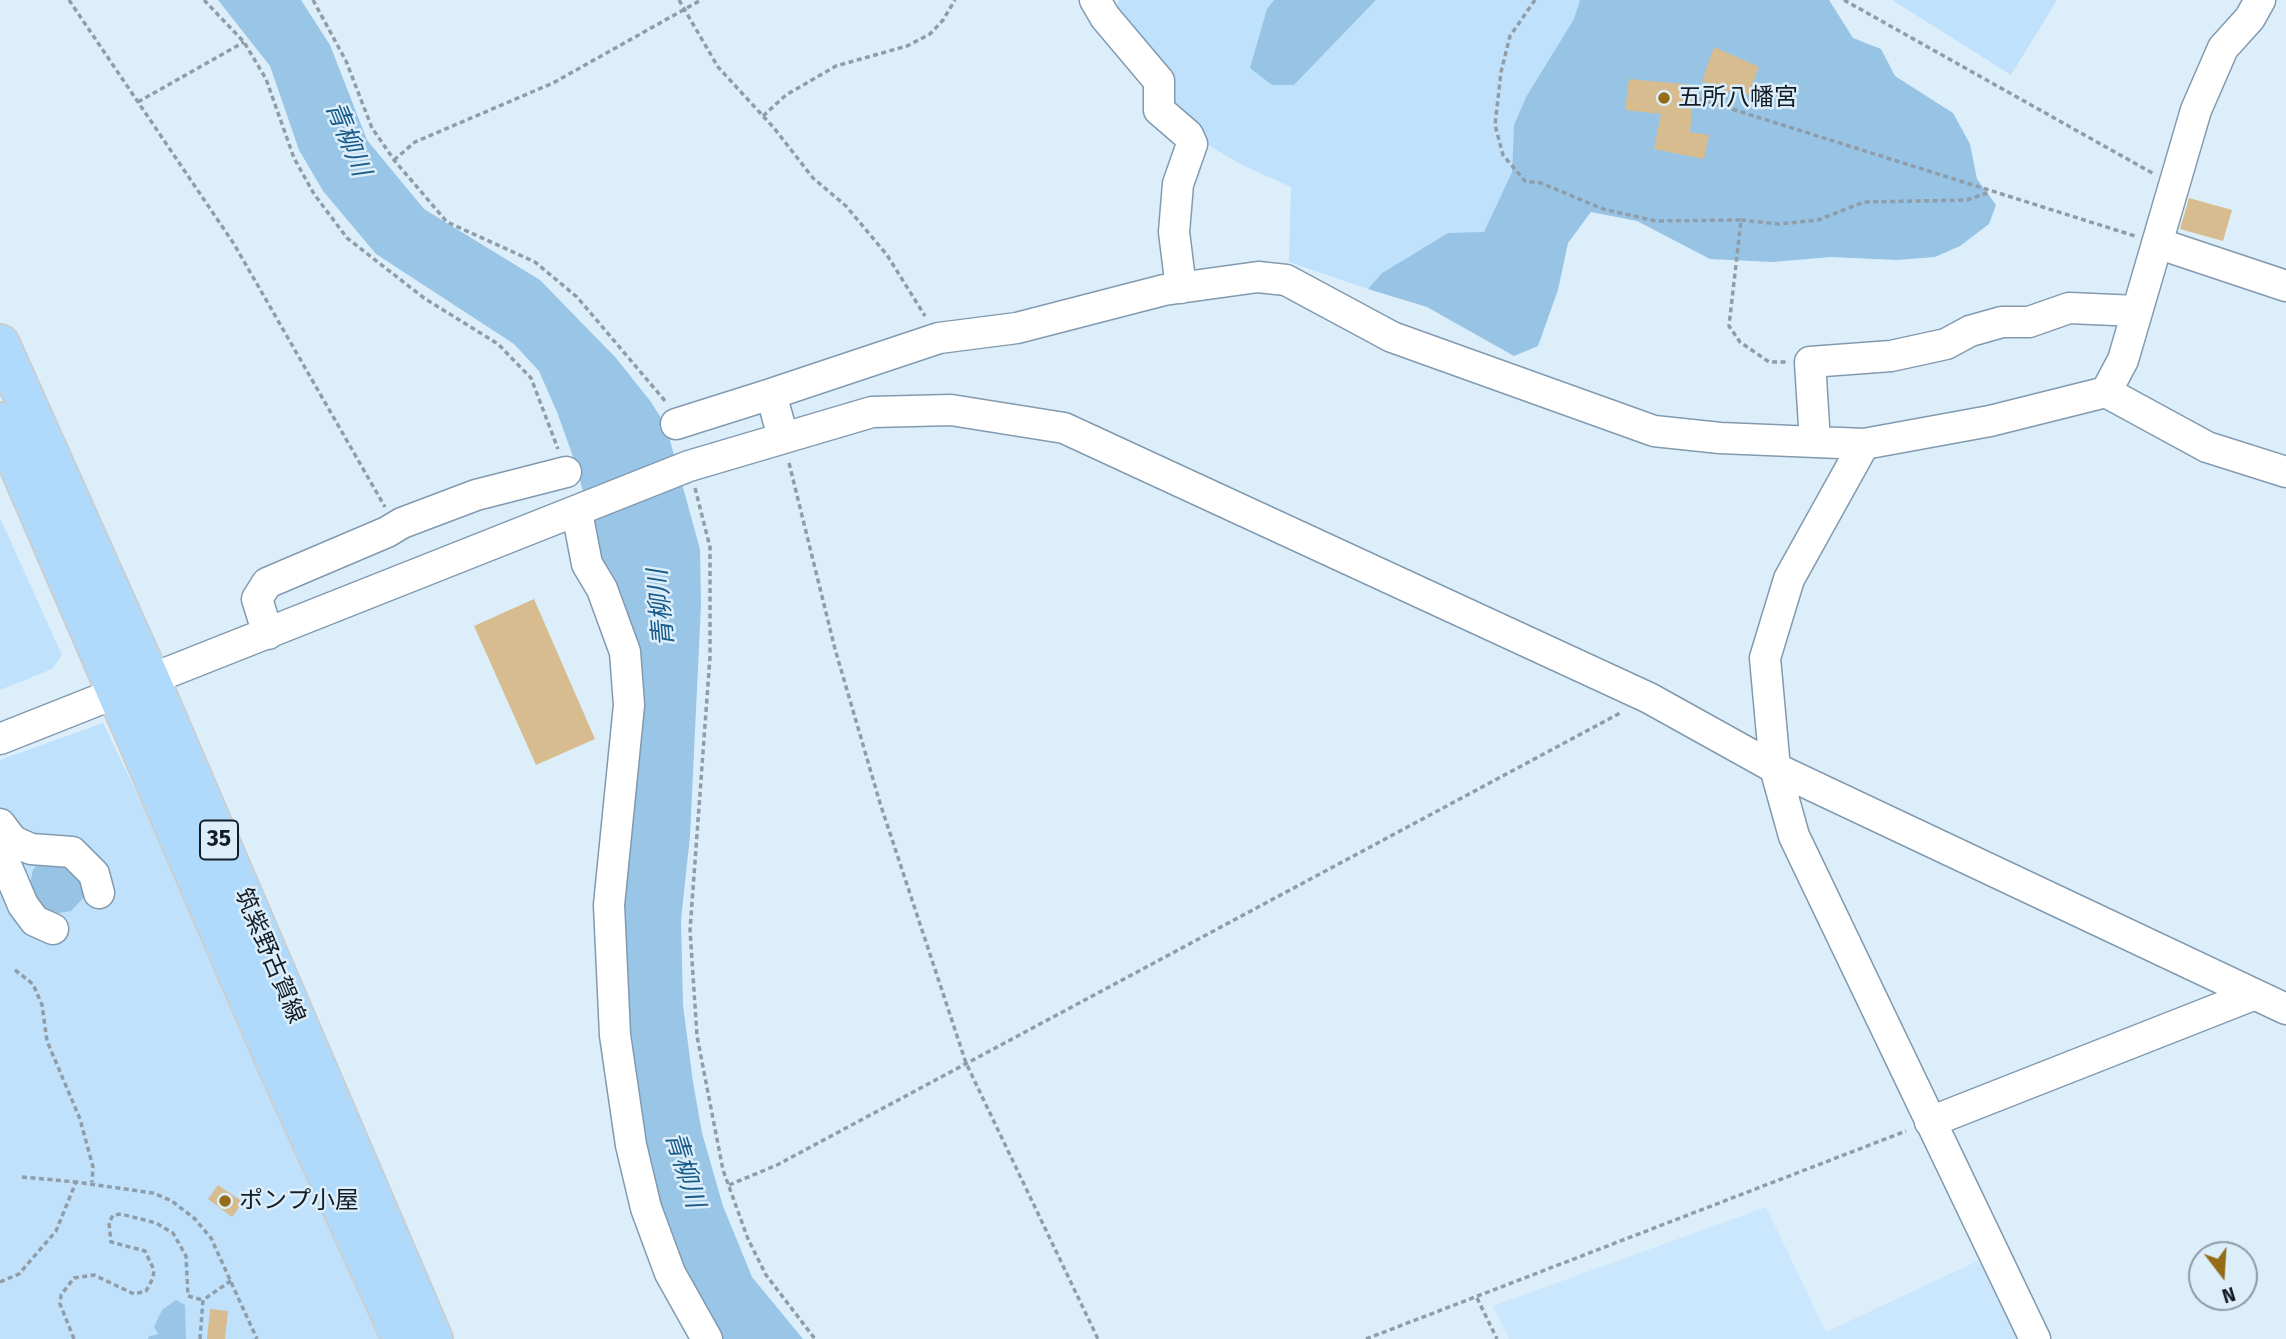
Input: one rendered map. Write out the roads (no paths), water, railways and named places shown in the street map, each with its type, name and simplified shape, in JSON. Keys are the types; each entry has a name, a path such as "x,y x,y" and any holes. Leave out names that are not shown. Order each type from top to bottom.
{"main road":[{"name":"筑紫野古賀線","path":"0,344 134,685 279,1069 402,1339"},
{"name":"筑紫野古賀線","path":"0,422 134,685 432,1339"}],"street":[{"path":"1095,0 1105,17 1159,81 1159,110 1188,135 1192,144 1178,184 1175,220 1181,288"},
{"path":"2106,392 2123,360 2196,110 2223,48 2250,18 2260,0"},
{"path":"2157,243 2286,286"},
{"path":"676,424 939,338 1017,328 1181,288 1258,277 1286,280 1392,337 1654,431 1720,438 1864,444 1990,421 2106,392 2207,447 2286,472"},
{"path":"1815,442 1810,362 1891,356 1946,344 1970,331 2002,322 2029,322 2069,308 2137,311"},
{"path":"771,394 783,437"},
{"path":"0,739 681,470 873,412 951,410 1063,428 1649,698 1775,768 2286,1009"},
{"path":"1864,444 1789,579 1765,658 1775,768 1794,836 2035,1339"},
{"path":"268,634 257,599 267,583 476,495 566,472"},
{"path":"584,510 587,564 602,589 625,652 629,705 609,905 615,1035 631,1145 646,1209 670,1273 707,1339"},
{"path":"0,824 13,841 31,849 72,852 94,874 99,893"},
{"path":"0,851 23,905 35,921 53,929"},
{"path":"1930,1122 2253,995"}],"water":[{"name":"青柳川","path":"218,0 301,0 330,45 367,140 424,209 540,280 616,358 651,402 666,426 700,549 701,605 690,836 681,920 683,1005 693,1082 702,1133 723,1206 752,1277 803,1339 718,1339 681,1268 666,1227 633,1099 620,956 629,778 607,583 576,465 557,412 539,371 514,344 376,254 323,191 299,150 270,66"},
{"path":"176,1300 185,1305 186,1339 161,1339 154,1327 162,1310"}],"waterway":[{"path":"151,1339 163,1336"}],"place":[{"name":"五所八幡宮","path":"1664,98"},
{"name":"ポンプ小屋","path":"225,1201"}]}
